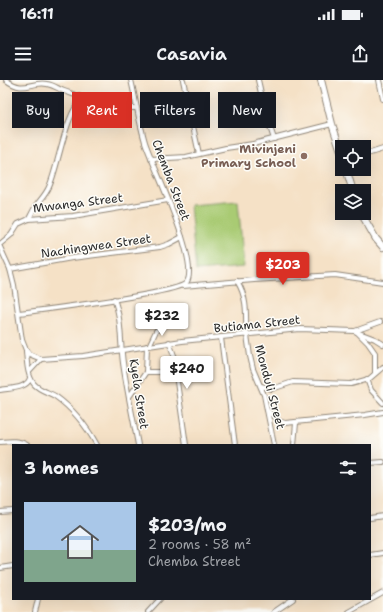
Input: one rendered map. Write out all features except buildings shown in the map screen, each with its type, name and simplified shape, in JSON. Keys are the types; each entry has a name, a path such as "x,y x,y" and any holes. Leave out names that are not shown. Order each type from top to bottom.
{"main road":[{"path":"321,80 337,140"},
{"path":"365,220 376,239 383,247"}],"street":[{"path":"6,80 18,87 47,84 72,94"},
{"name":"Chemba Street","path":"132,80 144,141 177,221 188,261 187,282 183,286"},
{"path":"183,80 199,154"},
{"path":"258,80 266,116 274,139"},
{"path":"379,80 383,100"},
{"path":"132,108 137,108"},
{"path":"29,219 34,209 48,190 72,114"},
{"path":"151,159 180,158 274,139 332,124"},
{"path":"371,153 383,149"},
{"name":"Mwanga Street","path":"0,246 11,235 18,224 29,219 73,216 168,200"},
{"name":"Nachingwea Street","path":"10,269 72,258 160,247 182,237"},
{"path":"0,246 10,269 30,378 34,385 67,406 96,444"},
{"path":"19,313 114,299 183,286 237,281 334,275 383,282"},
{"name":"Monduli Street","path":"237,281 245,298 247,335 253,369 261,386 274,444"},
{"name":"Kyela Street","path":"114,299 120,322 122,351 138,444"},
{"path":"129,397 146,372 148,346 153,336 164,322"},
{"path":"375,373 375,353 368,343 355,332 380,322"},
{"name":"Butiama Street","path":"41,359 122,351 169,342 300,329 355,332 375,339 383,344"},
{"path":"221,338 235,444"},
{"path":"169,342 175,358 186,444"},
{"path":"26,351 41,359 29,372"},
{"path":"261,386 272,389 293,382 351,384 368,379 383,367"},
{"path":"146,372 167,372 176,375"},
{"path":"0,390 23,386 29,382 30,378"},
{"path":"368,379 371,390 383,403"},
{"path":"267,410 279,421 285,423 365,416 383,412"},
{"path":"294,444 296,423"},
{"path":"0,442 15,441 23,442 26,444"},
{"path":"371,463 383,462"},
{"path":"0,512 12,511"},
{"path":"371,518 383,516"},
{"path":"371,555 383,553"},
{"path":"0,568 12,566"},
{"path":"371,600 383,593"},
{"path":"35,612 38,600"},
{"path":"148,612 159,600"},
{"path":"274,612 292,600"},
{"path":"349,612 370,600"}],"green space":[{"path":"238,201 244,267 196,271 190,205"}],"place":[{"name":"Mivinjeni Primary School","path":"304,156"}]}
